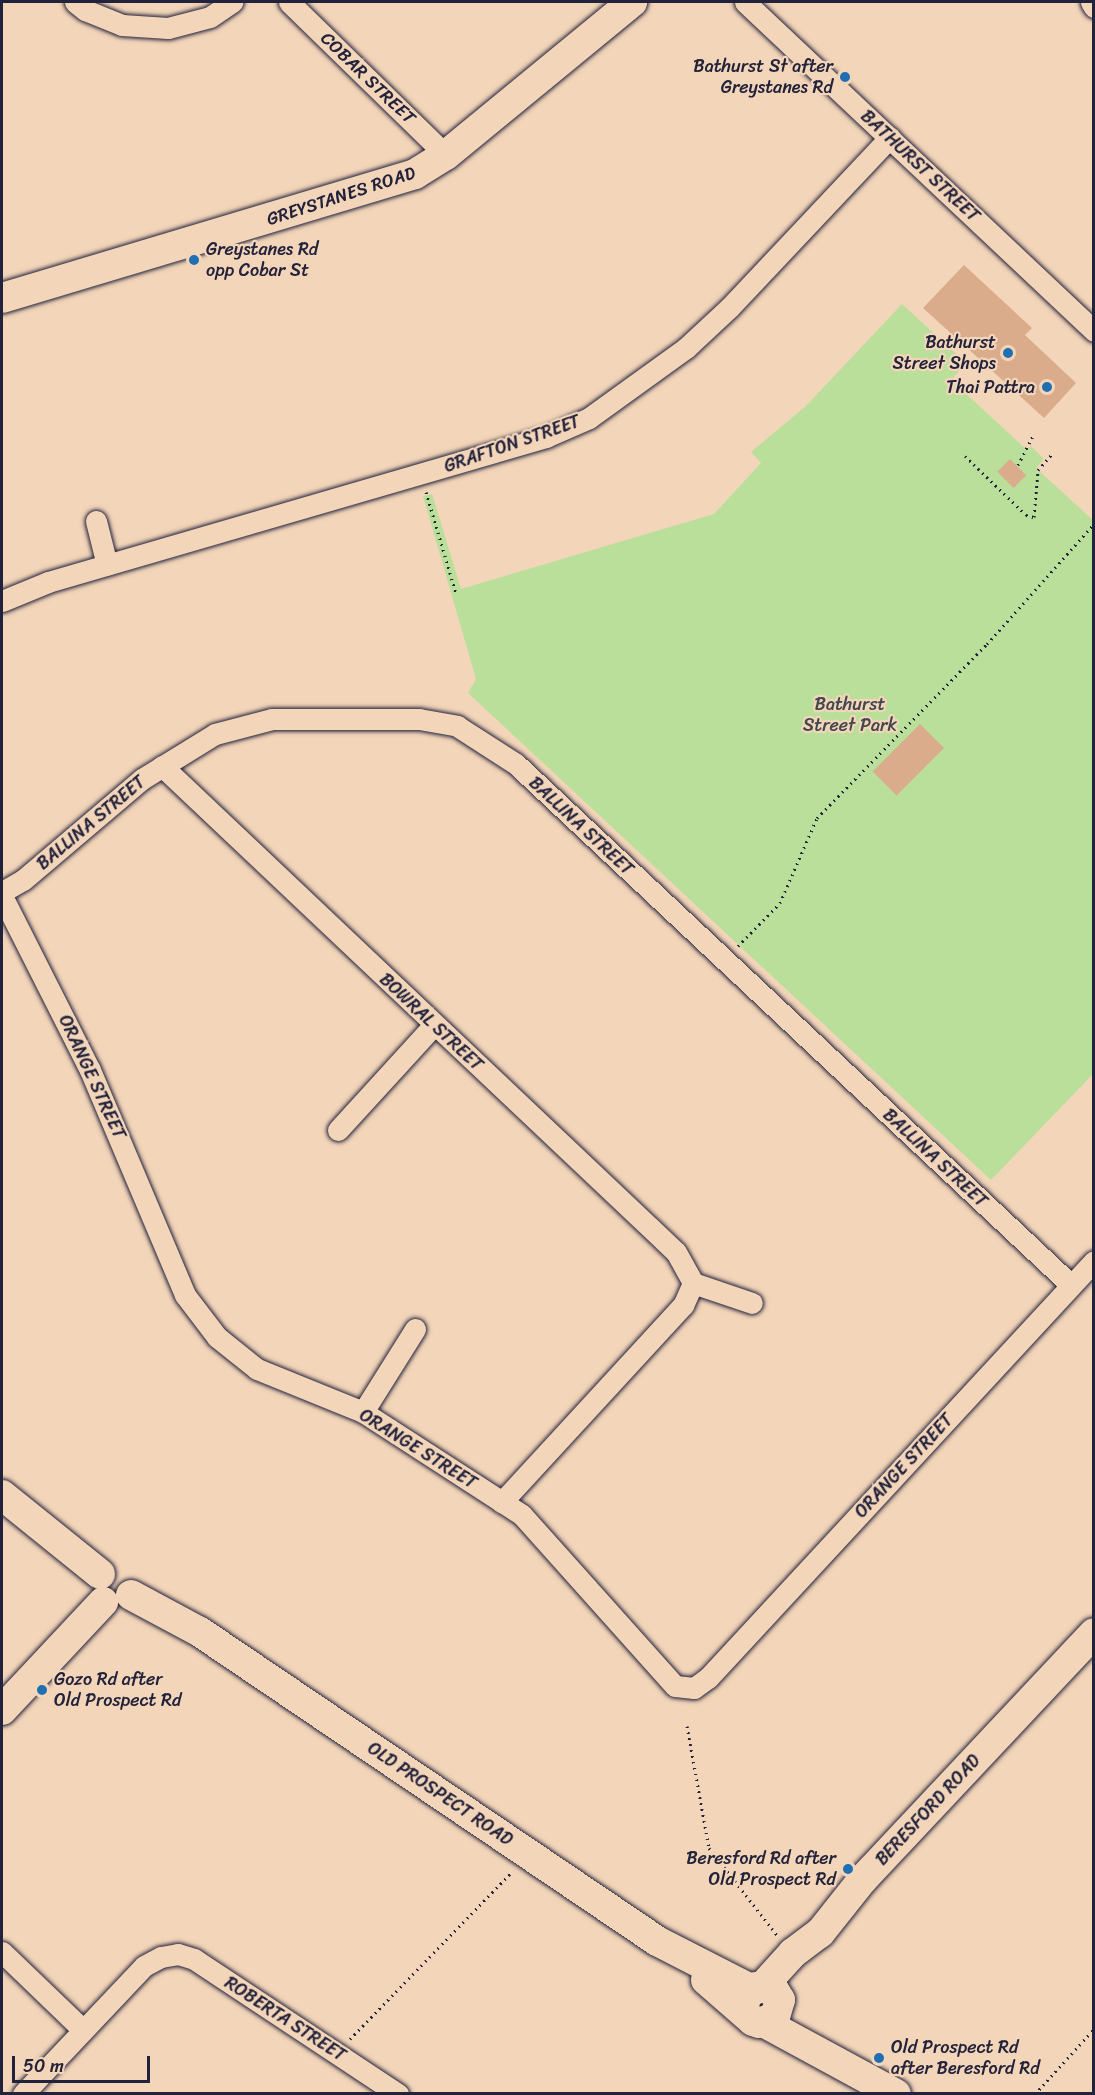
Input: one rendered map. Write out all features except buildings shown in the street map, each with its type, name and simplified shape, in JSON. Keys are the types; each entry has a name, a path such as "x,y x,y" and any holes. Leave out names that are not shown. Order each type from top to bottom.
{"main road":[{"name":"GREYSTANES ROAD","path":"2,298 379,187 415,174 446,155 632,2"},
{"path":"2,1496 102,1588 2,1710"},
{"name":"OLD PROSPECT ROAD","path":"102,1588 119,1605 131,1594 200,1632 657,1941 764,2003 859,2072 896,2094"},
{"name":"BERESFORD ROAD","path":"764,2003 793,1953 820,1933 863,1879 1094,1633"}],"street":[{"path":"75,2 85,10 122,25 168,28 210,17 232,2"},
{"name":"COBAR STREET","path":"289,2 446,155"},
{"name":"BATHURST STREET","path":"745,2 1094,331"},
{"path":"1091,2 1094,7"},
{"name":"GRAFTON STREET","path":"2,601 107,565 546,437 589,418 642,382 708,327 890,137"},
{"path":"96,521 107,565"},
{"name":"BALLINA STREET","path":"2,894 23,880 162,766 215,734 272,719 419,719 457,726 516,764 1071,1285"},
{"name":"BOWRAL STREET","path":"162,766 676,1252 693,1283"},
{"name":"ORANGE STREET","path":"2,894 95,1081 185,1295 217,1336 257,1370 363,1412 502,1502 536,1528 663,1677 686,1694 708,1678 1094,1261"},
{"path":"338,1130 434,1025"},
{"path":"502,1502 683,1305 693,1283 752,1303"},
{"path":"363,1412 415,1329"},
{"name":"ROBERTA STREET","path":"23,2094 144,1966 168,1947 194,1959 398,2094"},
{"path":"2,1952 83,2030"}],"path":[{"path":"1018,465 1033,436"},
{"path":"965,456 1026,515 1034,517 1038,470 1052,453"},
{"path":"426,491 456,593"},
{"path":"725,961 780,903 817,818 987,644 1094,524"},
{"path":"687,1726 709,1848 777,1935"},
{"path":"350,2040 514,1870"},
{"path":"1035,2094 1094,2029"}],"green space":[{"name":"Bathurst Street Park","path":"902,304 966,363 951,380 1027,450 1031,446 1044,459 1036,468 1094,521 1093,1074 991,1180 468,693 476,679 423,496 432,494 461,589 714,514 761,463 751,452 806,406"}],"place":[{"name":"Bathurst St after Greystanes Rd","path":"845,77"},
{"name":"Greystanes Rd opp Cobar St","path":"194,260"},
{"name":"Bathurst Street Shops","path":"1008,353"},
{"name":"Thai Pattra","path":"1047,387"},
{"name":"Gozo Rd after Old Prospect Rd","path":"42,1690"},
{"name":"Beresford Rd after Old Prospect Rd","path":"848,1869"},
{"name":"Old Prospect Rd after Beresford Rd","path":"879,2058"}]}
